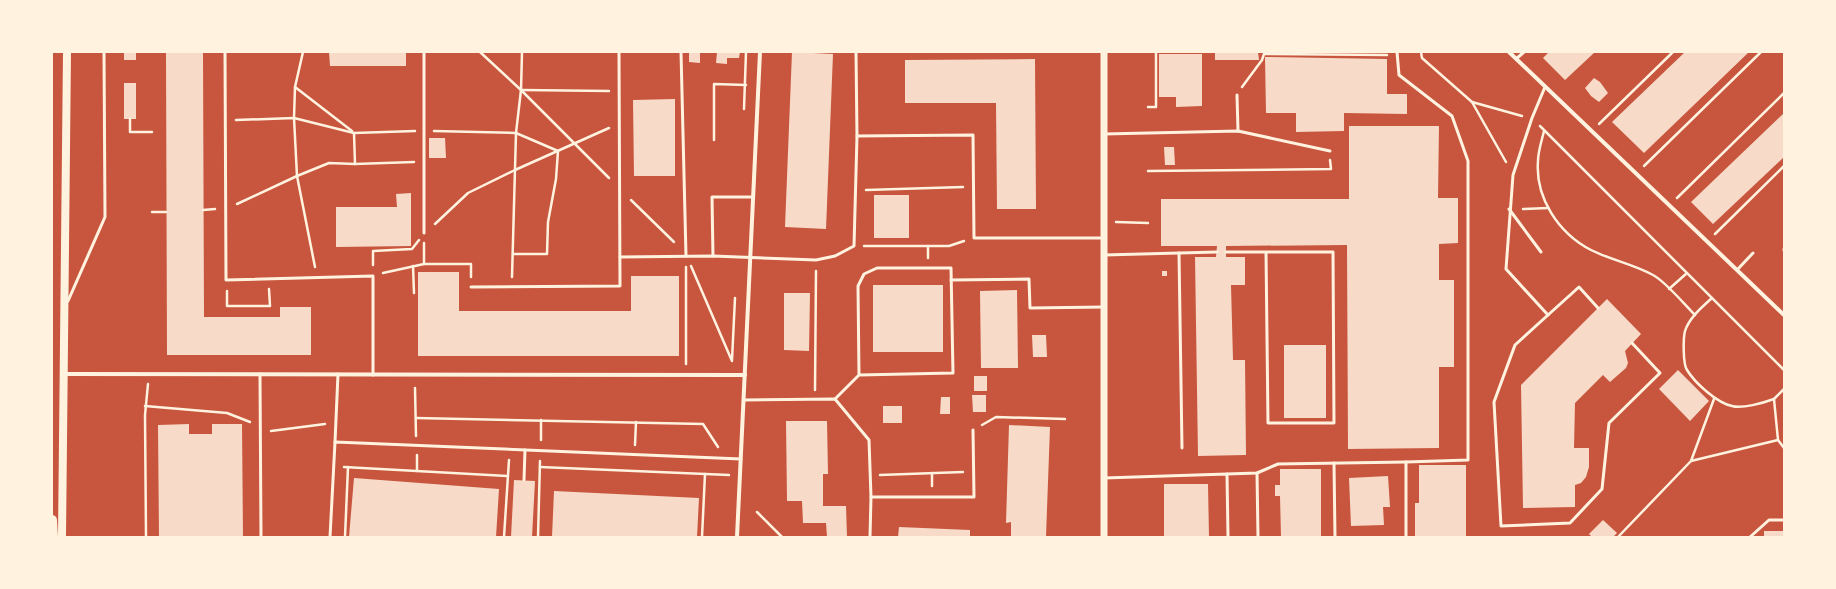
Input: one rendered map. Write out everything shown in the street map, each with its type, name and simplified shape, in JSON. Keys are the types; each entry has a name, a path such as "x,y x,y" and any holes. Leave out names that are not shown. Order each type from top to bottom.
{"main road":[{"path":"62,537 67,52"},
{"path":"52,520 53,537"}],"street":[{"path":"737,537 760,52"},
{"path":"1104,52 1104,537"},
{"path":"1509,52 1784,315"},
{"path":"63,374 745,375"}],"lane":[{"path":"64,308 105,217 104,52"},
{"path":"225,52 226,280 373,276 373,375"},
{"path":"424,52 424,233"},
{"path":"471,287 620,286 619,52"},
{"path":"681,52 686,256"},
{"path":"620,257 713,256 816,260 835,256 854,246 857,136 856,52"},
{"path":"1516,59 1524,52"},
{"path":"1104,478 1257,473 1278,464 1468,460 1468,161 1452,116 1399,76 1397,54"},
{"path":"1545,86 1532,118 1513,175 1509,209 1506,269 1548,315"},
{"path":"1237,95 1238,131"},
{"path":"1104,134 1238,131 1330,151"},
{"path":"857,136 973,135 974,238 1104,238"},
{"path":"713,256 712,197 753,197"},
{"path":"1509,209 1541,252"},
{"path":"1104,255 1216,252"},
{"path":"1226,252 1266,252 1333,252 1334,423 1268,423 1266,252"},
{"path":"1178,253 1182,448"},
{"path":"1737,270 1753,254"},
{"path":"835,400 859,375 858,286 864,274 876,268 951,268 953,373 859,375"},
{"path":"951,280 1029,279 1030,308 1104,307"},
{"path":"1598,308 1579,287 1515,345 1494,402 1501,526 1570,523 1602,489 1609,423 1660,373 1632,343"},
{"path":"260,374 261,537"},
{"path":"330,537 338,374"},
{"path":"744,400 835,400 869,440 871,497 870,537"},
{"path":"871,497 974,497 973,430"},
{"path":"335,442 741,459"},
{"path":"524,480 525,450"},
{"path":"1406,462 1406,537"},
{"path":"1334,463 1335,537"},
{"path":"1257,473 1258,537"},
{"path":"1227,474 1228,537"},
{"path":"1750,537 1769,520 1784,520"}],"path":[{"path":"303,52 296,87 294,118 297,176 317,277"},
{"path":"512,287 515,170 521,90 522,52"},
{"path":"1148,107 1156,107 1156,52"},
{"path":"1422,52 1422,58 1472,102 1513,175"},
{"path":"1591,131 1673,52"},
{"path":"1636,174 1761,52"},
{"path":"1237,95 1262,60 1264,54 1397,54"},
{"path":"714,140 714,84 759,86"},
{"path":"225,120 294,118 354,133 296,87"},
{"path":"521,90 619,92"},
{"path":"1670,206 1682,192 1784,93"},
{"path":"1472,102 1532,118 1784,370"},
{"path":"130,119 130,132 152,132"},
{"path":"471,287 472,264 424,264 373,276 373,251 412,249 424,233 443,218 468,193 515,170 619,124"},
{"path":"1544,130 1538,160 1539,184 1548,208 1558,224 1572,237 1590,250 1654,275 1695,315"},
{"path":"513,254 547,254 548,222 556,179 558,151"},
{"path":"1148,171 1331,169 1330,151"},
{"path":"225,209 329,163 354,164"},
{"path":"1708,242 1784,166"},
{"path":"855,190 973,186"},
{"path":"1509,209 1548,208"},
{"path":"152,212 166,212"},
{"path":"1104,222 1148,223"},
{"path":"424,233 424,264"},
{"path":"854,246 949,246 974,238"},
{"path":"686,256 686,375"},
{"path":"814,399 816,260"},
{"path":"413,266 414,293"},
{"path":"1669,289 1687,273"},
{"path":"226,280 227,306 270,306 269,279"},
{"path":"1712,298 1695,315 1685,331 1684,348 1687,370 1714,399 1732,407 1759,404 1774,400 1784,389"},
{"path":"146,537 145,406 149,380"},
{"path":"415,388 417,446 416,471"},
{"path":"1618,537 1691,461 1714,399"},
{"path":"1774,400 1778,440 1784,448"},
{"path":"145,406 227,413 244,419 260,429 273,431 336,422"},
{"path":"973,430 996,417 1065,418"},
{"path":"416,418 703,424 724,458"},
{"path":"541,420 541,451"},
{"path":"1691,461 1778,440"},
{"path":"504,537 510,449"},
{"path":"344,537 348,466 507,476"},
{"path":"538,537 540,467 740,475"},
{"path":"870,475 973,471"},
{"path":"702,537 705,474"},
{"path":"758,512 782,537"}],"building":[{"path":"124,52 136,52 136,60 124,60"},
{"path":"166,52 203,52 204,317 280,317 280,307 311,307 311,355 167,355"},
{"path":"329,52 406,52 406,66 330,66"},
{"path":"689,52 700,52 700,63 689,62"},
{"path":"717,52 740,52 739,58 727,58 727,64 716,63"},
{"path":"792,52 833,54 826,229 785,227"},
{"path":"1215,52 1258,52 1259,60 1215,60"},
{"path":"1549,52 1595,52 1565,80 1543,58"},
{"path":"1685,52 1749,52 1644,153 1612,122"},
{"path":"1159,54 1202,54 1202,106 1176,107 1176,97 1159,97"},
{"path":"1265,57 1387,59 1387,94 1407,94 1407,114 1344,113 1344,131 1296,132 1296,113 1266,113"},
{"path":"1035,59 1036,209 997,209 996,103 905,103 905,60"},
{"path":"1594,78 1600,82 1608,93 1599,102 1591,96 1585,88"},
{"path":"124,83 136,83 136,119 124,119"},
{"path":"675,99 675,176 634,176 633,100"},
{"path":"1784,113 1784,157 1713,224 1691,202"},
{"path":"1349,126 1439,126 1438,198 1458,198 1458,243 1439,244 1439,280 1454,280 1454,367 1439,367 1439,448 1348,449 1347,245 1226,246 1226,257 1245,257 1245,285 1231,285 1233,360 1245,360 1246,455 1198,456 1195,257 1216,257 1217,246 1161,246 1161,199 1349,199"},
{"path":"429,138 445,138 446,158 429,158"},
{"path":"1164,147 1174,147 1175,165 1165,165"},
{"path":"411,193 411,246 336,247 336,207 397,207 396,194"},
{"path":"874,195 909,195 909,238 874,238"},
{"path":"1162,271 1167,271 1167,276 1162,276"},
{"path":"418,272 459,272 459,311 631,311 631,276 679,276 679,356 418,356"},
{"path":"873,285 943,285 943,352 873,352"},
{"path":"1017,290 1018,368 981,368 980,291"},
{"path":"784,293 810,293 809,351 784,350"},
{"path":"1607,299 1641,334 1625,351 1628,363 1626,368 1610,382 1603,375 1575,403 1574,448 1589,448 1589,467 1586,477 1581,483 1575,485 1575,507 1523,508 1521,385"},
{"path":"1032,335 1046,335 1047,357 1033,357"},
{"path":"1284,345 1326,345 1326,418 1284,418"},
{"path":"1678,370 1709,401 1690,421 1659,389"},
{"path":"974,376 987,376 987,391 974,391"},
{"path":"972,395 986,395 986,412 973,412"},
{"path":"941,397 950,397 950,414 940,414"},
{"path":"883,406 902,406 902,423 883,423"},
{"path":"786,421 827,421 828,474 823,474 823,506 846,506 847,537 827,537 826,523 803,523 802,501 787,501"},
{"path":"189,424 189,434 212,434 212,424 242,424 243,537 159,537 158,425"},
{"path":"1009,425 1050,427 1046,537 1011,537 1011,522 1006,523"},
{"path":"1419,465 1466,465 1466,537 1415,537 1415,503 1419,503"},
{"path":"1280,469 1321,469 1321,537 1281,537 1280,496 1275,496 1275,485 1280,485"},
{"path":"1388,476 1390,507 1383,507 1384,525 1351,526 1349,478"},
{"path":"354,478 499,489 496,537 349,537"},
{"path":"514,480 535,481 532,537 511,537"},
{"path":"1164,484 1208,484 1209,537 1164,537"},
{"path":"554,491 699,498 697,537 552,537"},
{"path":"1603,520 1617,533 1613,537 1592,537 1589,534"},
{"path":"899,527 970,530 970,537 898,537"},
{"path":"1764,531 1784,531 1784,537 1764,537"}]}
